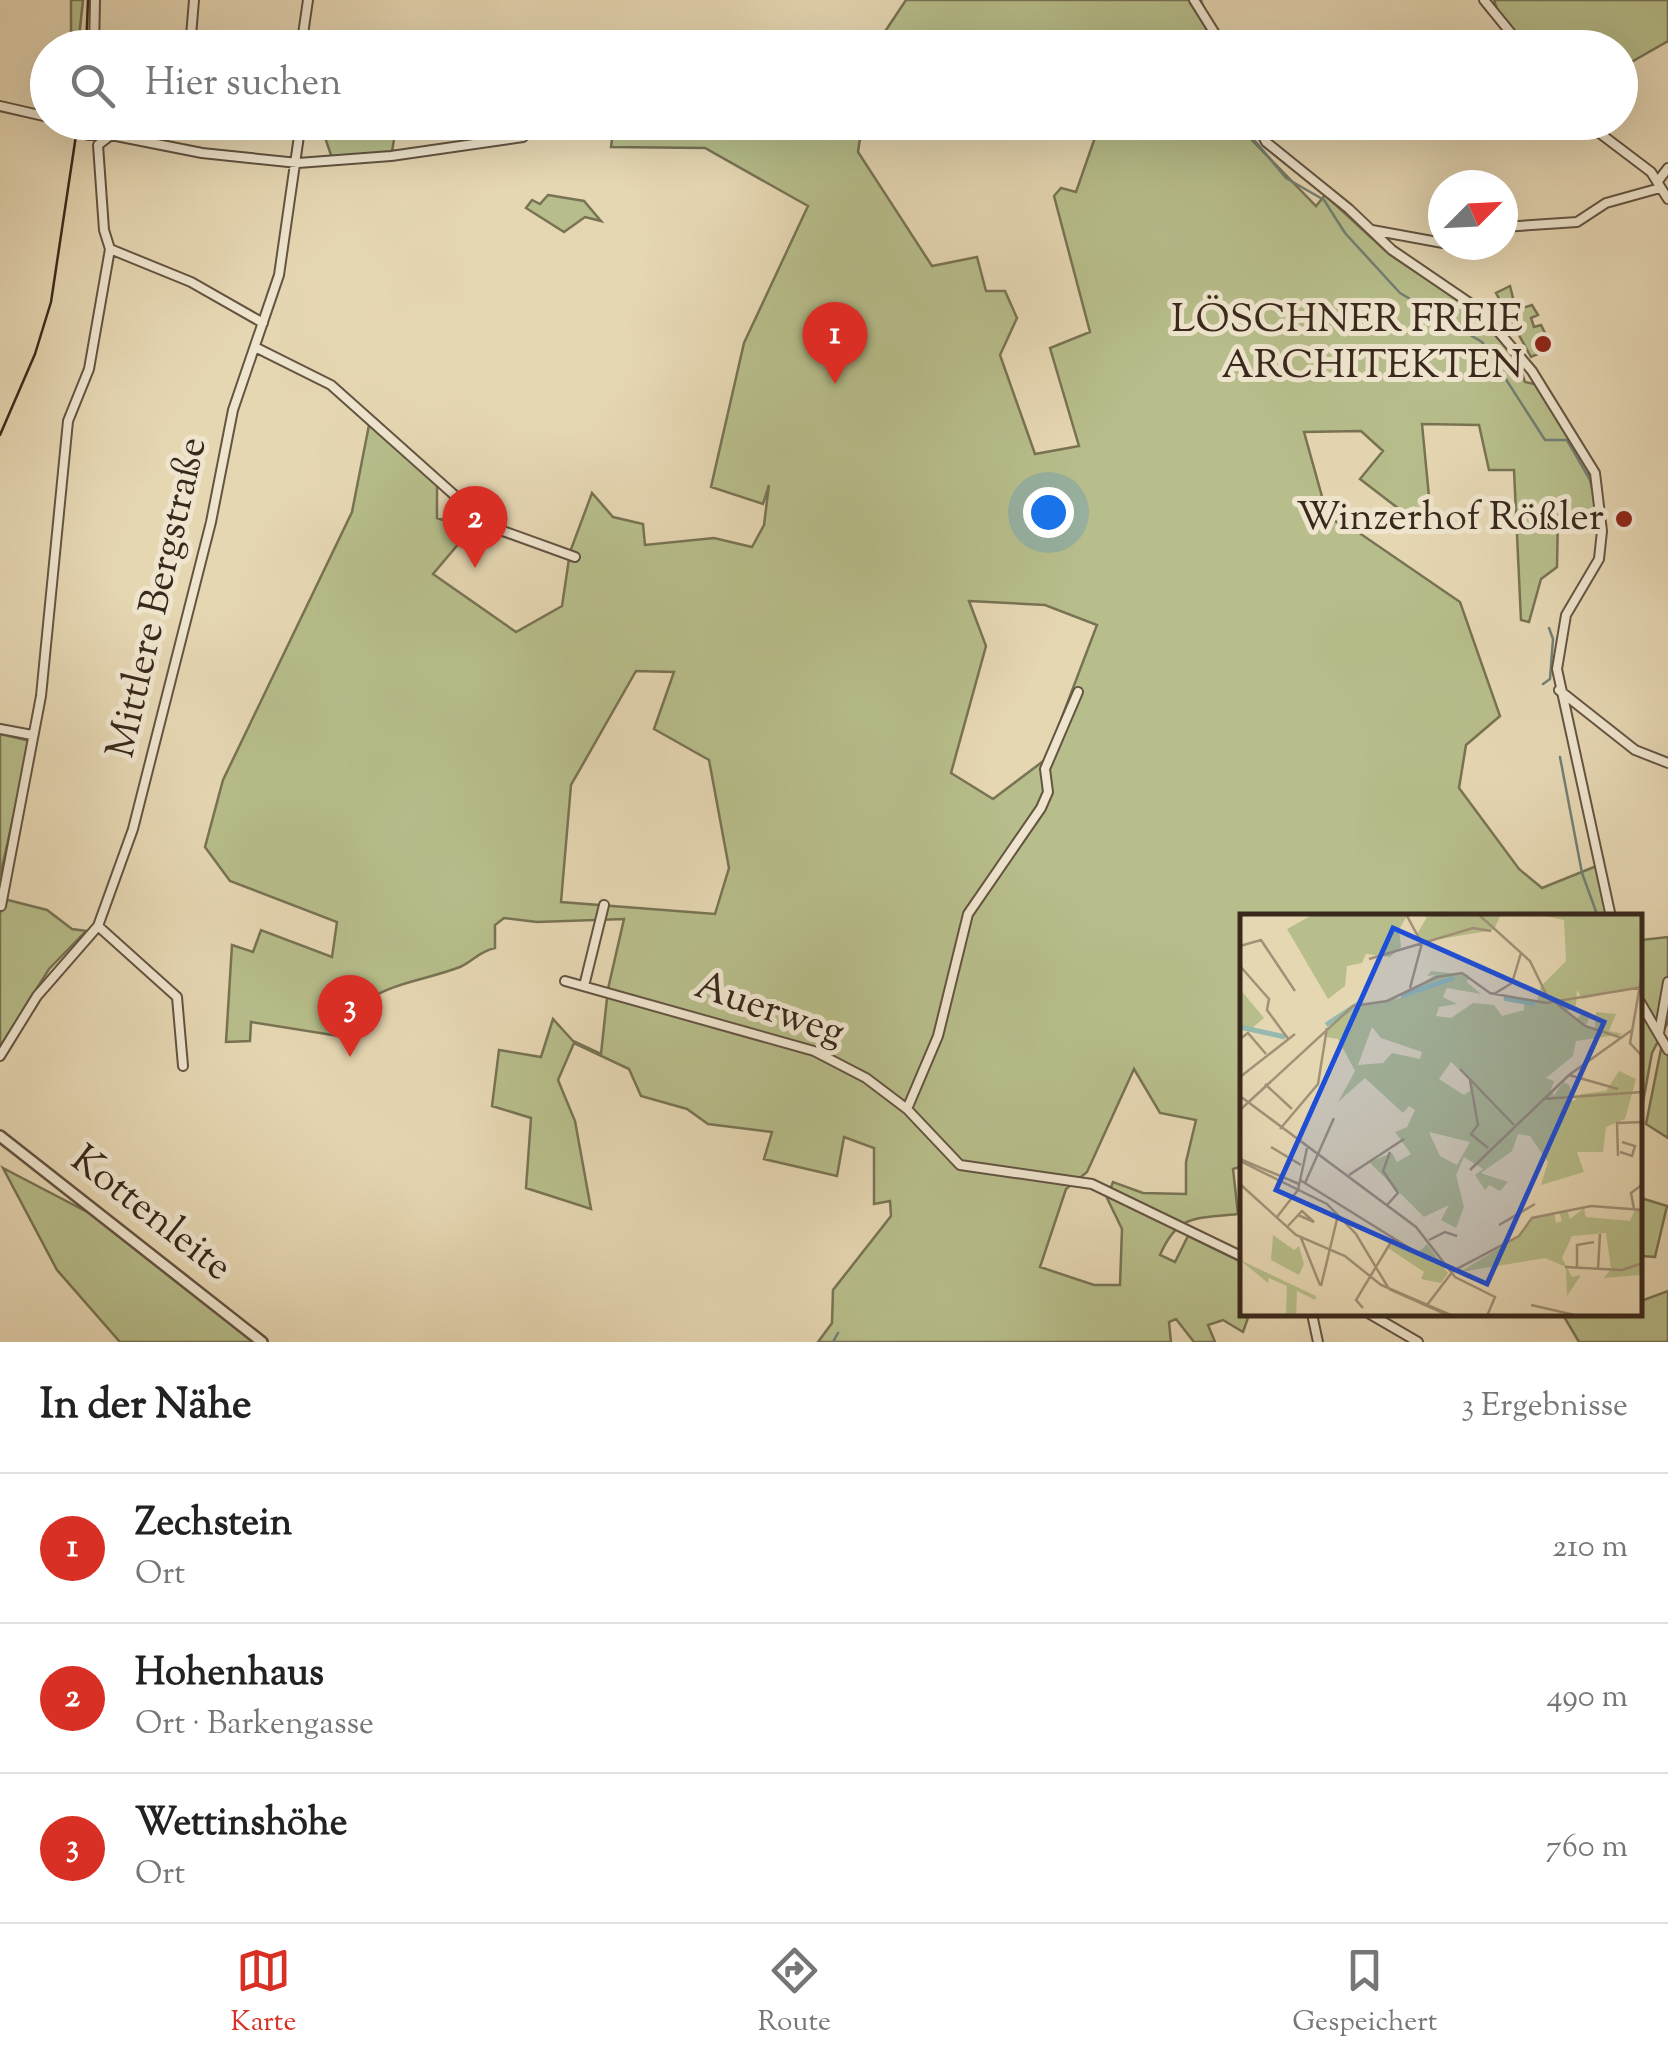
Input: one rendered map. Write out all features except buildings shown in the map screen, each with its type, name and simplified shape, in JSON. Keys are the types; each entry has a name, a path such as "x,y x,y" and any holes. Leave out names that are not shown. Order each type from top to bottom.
{"street":[{"path":"94,30 95,0"},
{"path":"192,30 194,0"},
{"path":"304,30 308,0"},
{"path":"1194,0 1213,30"},
{"path":"1484,0 1508,30"},
{"path":"0,106 30,113"},
{"path":"1,906 44,668 68,420 90,368 110,250 97,162 98,145 104,140"},
{"path":"135,140 202,154 298,163 391,156 502,140"},
{"name":"Mittlere Bergstraße","path":"0,1056 37,996 98,926 147,781 211,522 225,443 279,275 300,140"},
{"path":"1265,140 1413,267 1480,310 1532,371 1594,473 1602,531 1599,558 1560,635 1559,690 1586,790 1610,914"},
{"path":"1606,140 1659,184 1668,199"},
{"path":"1518,227 1577,222 1606,203 1659,184 1668,168"},
{"path":"1372,230 1428,240"},
{"path":"110,250 191,282 262,322"},
{"path":"255,347 331,386 489,526 575,557"},
{"path":"1559,690 1635,750 1668,763"},
{"path":"908,1109 938,1036 968,914 1041,808 1048,792 1045,770 1078,692"},
{"path":"0,729 32,735"},
{"path":"584,986 604,905"},
{"path":"98,926 177,997 183,1066"},
{"name":"Auerweg","path":"565,981 814,1051 866,1078 908,1109 960,1165 1092,1184 1240,1257"},
{"path":"1659,1033 1668,982"},
{"path":"1643,1007 1668,1050"},
{"name":"Kottenleite","path":"0,1136 262,1342"},
{"path":"1313,1317 1318,1342"},
{"path":"1375,1317 1418,1342"}],"green space":[{"path":"71,0 83,0 80,30 71,30"},
{"path":"906,0 1194,0 1213,30 886,30"},
{"path":"1494,0 1668,0 1668,41 1638,58 1638,30 1504,30"},
{"path":"326,140 394,140 392,152 332,158"},
{"path":"612,140 860,140 858,152 932,266 977,257 986,291 1005,291 1017,318 1000,355 1035,454 1079,446 1050,348 1090,332 1054,196 1061,188 1076,192 1094,140 1252,140 1316,206 1325,195 1389,254 1478,313 1517,358 1525,382 1539,385 1587,466 1598,516 1558,516 1557,567 1541,579 1529,622 1521,620 1514,470 1489,470 1479,425 1422,424 1430,507 1416,522 1360,479 1383,451 1361,431 1304,432 1328,518 1355,530 1460,602 1500,716 1466,745 1459,788 1519,869 1542,888 1599,865 1611,914 1240,914 1240,1167 1233,1169 1238,1214 1200,1218 1182,1225 1160,1255 1175,1262 1188,1236 1240,1262 1240,1317 1248,1317 1243,1332 1223,1320 1208,1325 1215,1342 1194,1342 1176,1319 1169,1322 1171,1342 818,1342 832,1323 833,1290 891,1216 890,1201 874,1204 874,1148 844,1137 837,1176 764,1159 772,1132 708,1124 687,1109 641,1096 629,1069 574,1043 558,1080 575,1121 591,1209 526,1188 531,1118 492,1106 499,1050 541,1057 553,1019 573,1041 601,1054 608,989 624,919 537,922 504,918 495,925 495,948 460,967 398,986 361,1004 352,1035 251,1022 250,1041 226,1042 232,945 253,952 261,930 332,957 337,922 230,881 205,847 223,780 352,512 369,425 437,483 437,518 471,529 433,574 516,632 562,606 570,552 592,493 613,517 643,524 645,545 714,538 752,547 764,525 769,485 763,504 711,487 744,343 808,206 705,148 611,147","holes":["969,601 1045,605 1097,625 1046,759 993,799 951,773 986,646","636,671 674,672 654,729 709,760 729,868 715,914 561,902 571,785","1134,1069 1160,1113 1196,1120 1186,1162 1186,1194 1143,1193 1113,1182 1107,1198 1122,1229 1120,1285 1094,1285 1040,1267 1066,1189 1087,1172"]},
{"path":"548,195 584,201 601,221 585,217 564,232 526,208 532,200 540,204"},
{"path":"1510,286 1516,310 1532,305 1538,315 1531,318 1534,327 1541,325 1546,335 1535,340 1538,354 1531,357 1496,293"},
{"path":"0,734 30,741 0,877"},
{"path":"4,899 47,910 72,929 86,931 49,969 0,1047 0,914"},
{"path":"1668,937 1668,1022 1652,1053 1643,1102 1643,940"},
{"path":"1662,1044 1668,1055 1668,1138 1646,1124"},
{"path":"3,1168 91,1214 258,1342 120,1342 57,1270"},
{"path":"1643,1199 1667,1206 1655,1257 1643,1256"},
{"path":"1668,1291 1668,1342 1579,1342 1564,1317 1643,1317 1643,1300"}],"waterway":[{"path":"1201,0 1203,6"},
{"path":"1203,21 1207,30"},
{"path":"1254,140 1286,178 1324,200 1345,233 1400,293 1482,342 1545,440 1567,440 1593,485"},
{"path":"1594,493 1595,511"},
{"path":"1543,684 1550,679 1553,639 1549,628"},
{"path":"1560,757 1582,873 1597,914"},
{"path":"833,1342 838,1333"}],"tram line":[{"path":"87,30 88,0"},
{"path":"0,435 35,354 51,302 75,140"}],"place":[{"name":"LÖSCHNER FREIE ARCHITEKTEN","path":"1543,344"},
{"name":"Zechstein","path":"835,384"},
{"name":"Winzerhof Rößler","path":"1624,519"},
{"name":"Hohenhaus","path":"475,568"},
{"name":"Wettinshöhe","path":"350,1057"}]}
